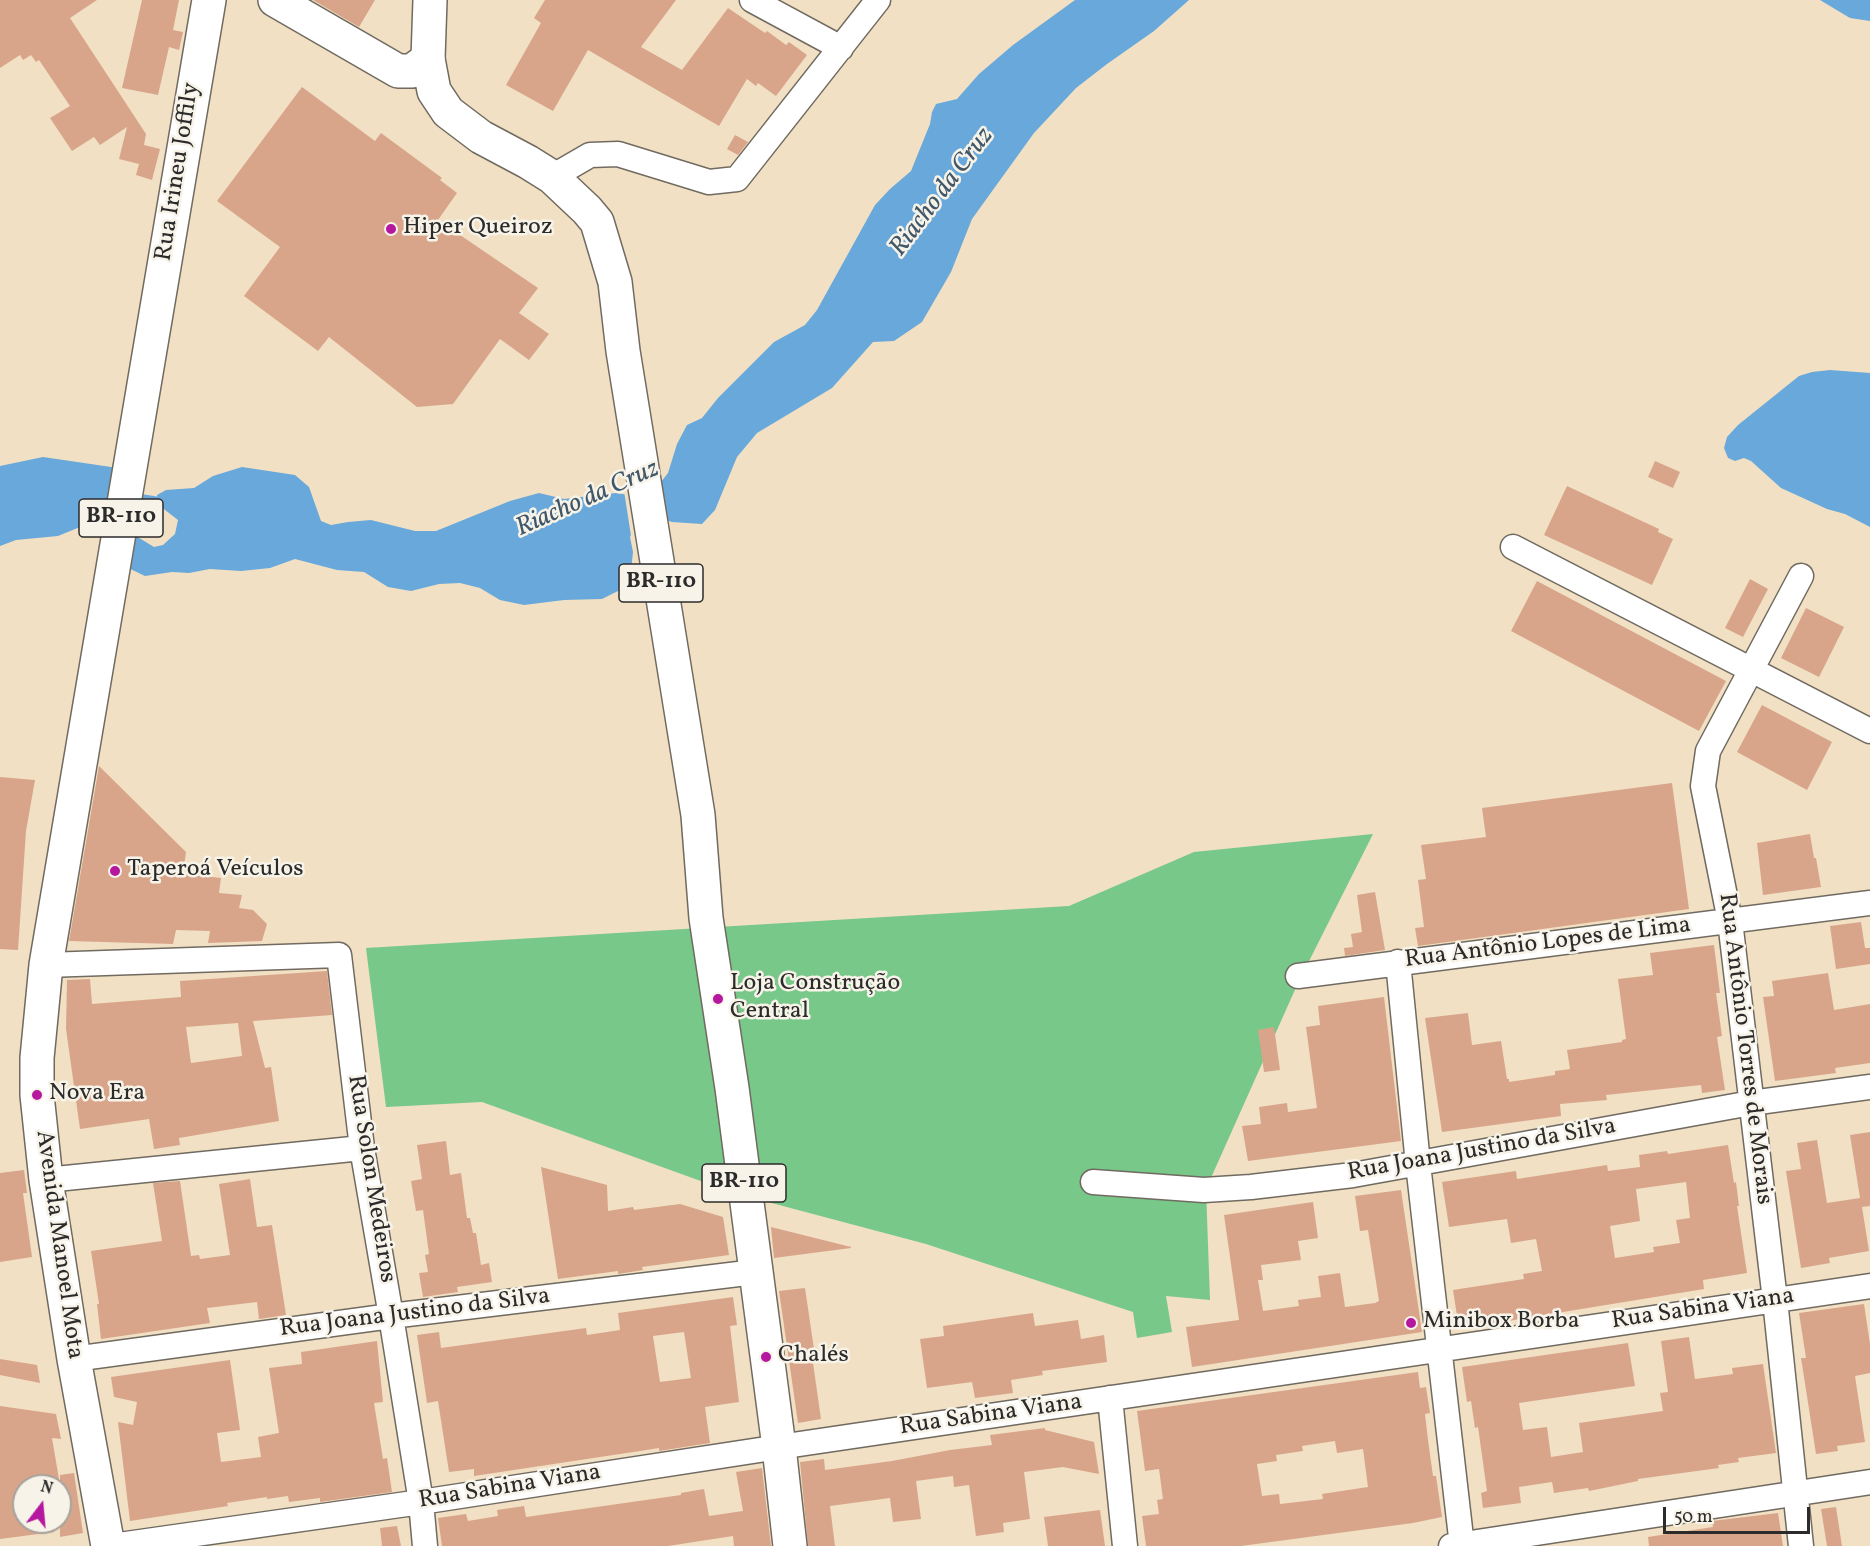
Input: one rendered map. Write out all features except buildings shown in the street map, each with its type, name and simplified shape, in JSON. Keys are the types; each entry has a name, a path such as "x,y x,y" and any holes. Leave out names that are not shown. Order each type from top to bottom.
{"main road":[{"name":"Rua Irineu Joffily","path":"92,693 209,0"},
{"path":"275,0 398,70 412,71 428,59 430,0"},
{"name":"BR-110","path":"428,59 434,90 448,112 481,137 552,177 597,222 615,282 623,351 698,815 706,918 732,1088 790,1546"},
{"name":"Avenida Manoel Mota","path":"92,693 46,965 37,1058 37,1095 46,1180 74,1359 110,1546"}],"street":[{"path":"752,0 842,48"},
{"path":"552,177 590,155 618,154 709,182 736,178 878,0"},
{"path":"1513,547 1870,731"},
{"name":"Rua Antônio Torres de Morais","path":"1800,1546 1775,1300 1730,921 1703,786 1708,751 1801,576"},
{"name":"Rua Antônio Lopes de Lima","path":"1298,976 1870,903"},
{"name":"Rua Solon Medeiros","path":"46,965 339,955 362,1148 421,1502 425,1546"},
{"path":"1398,962 1418,1164 1440,1350 1458,1546 1870,1482"},
{"name":"Rua Joana Justino da Silva","path":"1093,1182 1204,1190 1353,1175 1751,1103 1870,1087"},
{"path":"46,1180 362,1148"},
{"name":"Rua Joana Justino da Silva","path":"74,1359 391,1316 755,1272"},
{"name":"Rua Sabina Viana","path":"110,1546 421,1502 1870,1286"},
{"path":"1110,1398 1125,1546"}],"green space":[{"path":"1373,834 1298,983 1206,1189 1210,1300 1166,1296 1172,1332 1137,1338 1133,1312 926,1244 734,1193 482,1102 386,1107 366,948 1069,906 1194,852"}],"water":[{"path":"1075,0 1189,0 1154,31 1076,88 1034,133 972,219 951,272 922,322 894,341 873,342 832,388 757,433 737,457 715,510 702,524 639,517 630,537 633,552 631,570 620,590 602,599 564,600 524,605 500,600 480,588 460,583 439,584 411,591 388,587 364,572 337,570 295,559 270,568 241,571 210,569 145,576 122,565 126,530 154,547 163,545 175,534 178,520 160,506 157,495 166,490 194,488 213,476 242,467 295,475 309,487 321,521 331,525 371,520 415,531 436,531 510,501 539,493 564,499 616,493 636,496 657,487 668,473 677,444 687,425 702,418 718,398 774,342 805,325 817,310 875,205 911,171 936,104 957,99 979,74 1013,45"},
{"path":"1820,0 1870,0 1870,21 1850,18"},
{"path":"1830,370 1870,373 1870,527 1845,514 1827,509 1781,488 1751,461 1744,458 1735,461 1728,458 1724,448 1727,437 1738,425 1799,376"},
{"path":"43,457 118,468 110,521 80,527 58,536 16,540 0,546 0,466"}],"pier":[{"path":"624,491 636,493 641,520 633,538 635,561"}],"waterway":[{"name":"Riacho da Cruz","path":"134,496 166,501"}],"place":[{"name":"Hiper Queiroz","path":"391,229"},
{"name":"Taperoá Veículos","path":"115,871"},
{"name":"Loja Construção Central","path":"718,999"},
{"name":"Nova Era","path":"37,1095"},
{"name":"Minibox Borba","path":"1411,1323"},
{"name":"Chalés","path":"766,1357"}]}
